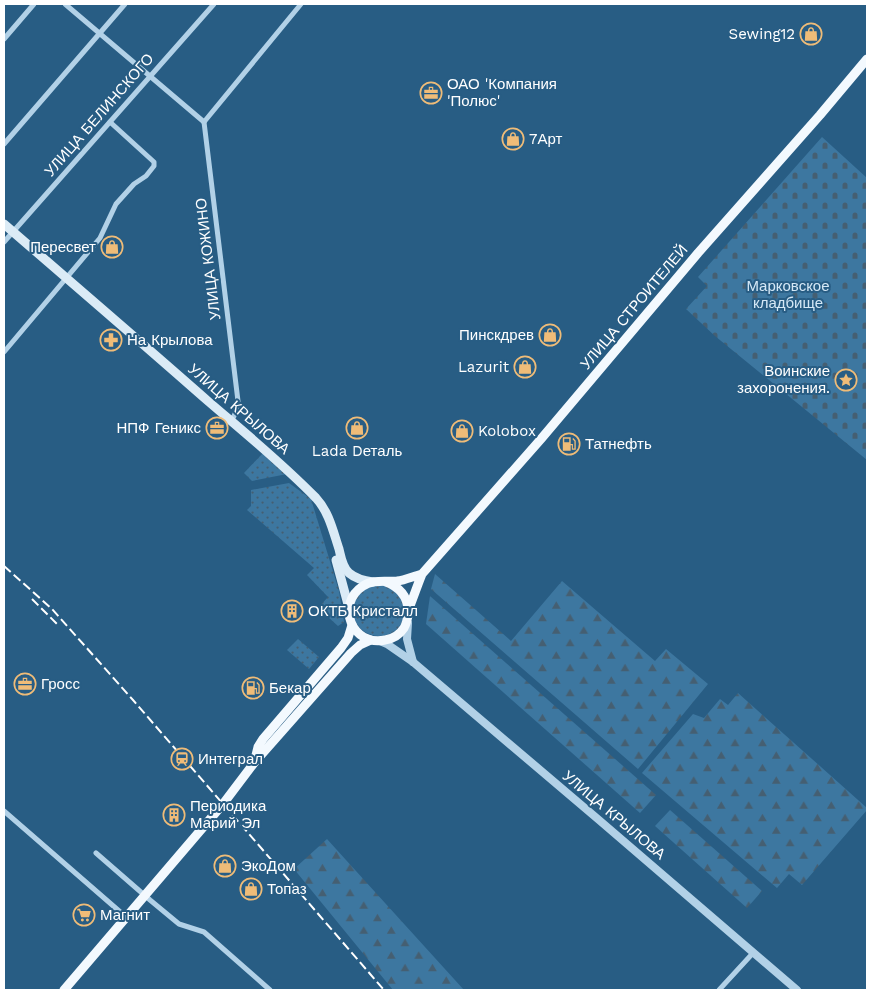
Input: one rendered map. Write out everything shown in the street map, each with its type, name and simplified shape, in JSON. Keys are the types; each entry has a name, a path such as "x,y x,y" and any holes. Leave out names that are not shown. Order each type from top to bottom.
{"main road":[{"name":"УЛИЦА СТРОИТЕЛЕЙ","path":"64,990 223,804 254,763 351,653 360,645 389,640 398,635 404,627 414,592 422,574 541,439 698,253 867,59"},
{"name":"УЛИЦА КРЫЛОВА","path":"4,224 291,473 318,500 326,512 346,570 359,579 374,582"},
{"name":"УЛИЦА КРЫЛОВА","path":"318,500 349,608"},
{"path":"376,641 364,637 352,626 349,608 352,597 365,585 374,582 400,580 422,574"},
{"path":"386,582 394,585 405,596 408,604 408,615"},
{"name":"УЛИЦА СТРОИТЕЛЕЙ","path":"254,763 258,747 263,739 341,648 348,638 352,626"}],"street":[{"path":"4,39 34,4"},
{"path":"65,4 204,122 301,4"},
{"path":"4,144 125,4"},
{"name":"УЛИЦА БЕЛИНСКОГО","path":"4,242 214,4"},
{"path":"4,352 100,238 116,204 154,166 154,162 110,122"},
{"name":"УЛИЦА КОЖИНО","path":"204,122 238,401 235,415 231,421"},
{"path":"408,615 407,639 413,662"},
{"name":"УЛИЦА КРЫЛОВА","path":"376,641 387,644 413,662 797,990"},
{"path":"4,811 126,917"},
{"path":"96,853 179,924 204,932 270,990"},
{"path":"719,990 753,952"}],"green space":[{"name":"Марковское кладбище","path":"822,137 867,178 867,460 715,336 686,309 707,286 698,277"},
{"path":"263,453 287,474 252,481 244,473"},
{"path":"289,483 311,499 339,591 344,622 338,626 318,608 328,597 307,575 314,568 247,510 251,506 251,490"},
{"path":"435,574 511,641 562,581 655,661 666,649 708,684 638,769 431,589"},
{"path":"379,584 389,586 397,592 403,600 405,610 403,620 397,628 389,634 379,636 369,634 361,628 355,620 353,610 355,600 361,592 369,586"},
{"path":"430,596 656,795 640,813 426,624"},
{"path":"298,639 319,657 309,669 287,650"},
{"path":"738,693 867,808 802,885 789,874 777,888 642,773 693,714 704,718 720,699 728,705"},
{"path":"670,810 762,891 747,908 655,826"},
{"path":"327,839 464,990 393,990 294,869"}],"railway":[{"path":"4,566 52,609 384,990"},
{"path":"32,599 59,626"}],"place":[{"name":"Sewing12","path":"811,34"},
{"name":"ОАО 'Компания 'Полюс'","path":"431,93"},
{"name":"7Арт","path":"513,139"},
{"name":"Пересвет","path":"112,247"},
{"name":"Пинскдрев","path":"550,335"},
{"name":"На Крылова","path":"111,340"},
{"name":"Lazurit","path":"525,367"},
{"name":"Воинские захоронения.","path":"846,380"},
{"name":"НПФ Геникс","path":"217,428"},
{"name":"Lada Dеталь","path":"357,428"},
{"name":"Kolobox","path":"462,431"},
{"name":"Татнефть","path":"569,444"},
{"name":"ОКТБ Кристалл","path":"292,611"},
{"name":"Гросс","path":"25,684"},
{"name":"Бекар","path":"253,688"},
{"name":"Интеграл","path":"182,759"},
{"name":"Периодика Марий Эл","path":"174,815"},
{"name":"ЭкоДом","path":"225,866"},
{"name":"Топаз","path":"251,889"},
{"name":"Магнит","path":"84,915"}]}
